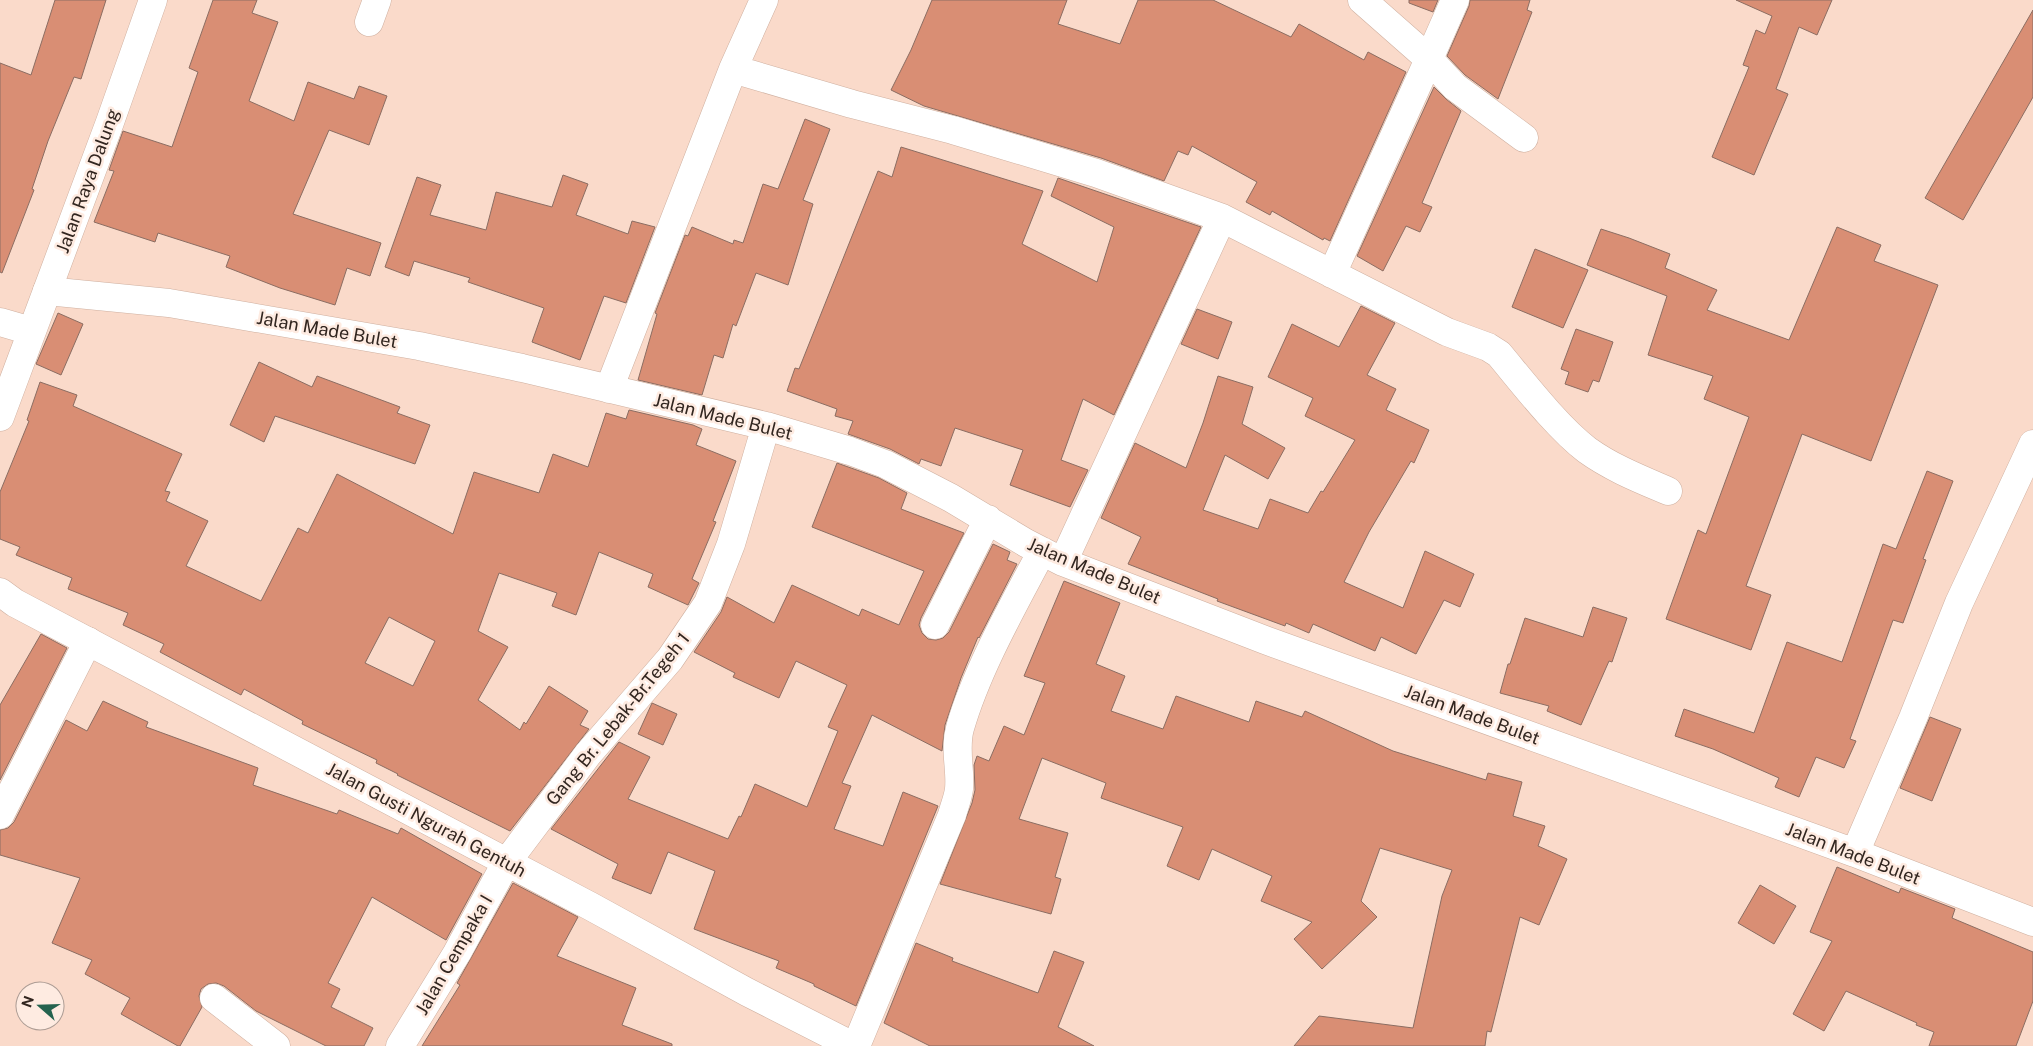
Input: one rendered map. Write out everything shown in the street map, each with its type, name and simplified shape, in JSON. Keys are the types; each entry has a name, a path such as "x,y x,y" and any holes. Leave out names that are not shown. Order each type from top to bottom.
{"street":[{"name":"Jalan Raya Dalung","path":"31,331 110,122 153,0"},
{"path":"609,389 733,69 764,0"},
{"path":"1362,0 1429,59 1455,87 1524,138"},
{"path":"1332,274 1455,0"},
{"path":"733,69 1096,172 1222,218 1447,332 1488,347 1499,354 1566,431 1587,450 1620,471 1668,491"},
{"path":"855,1046 952,815 959,789 957,751 960,730 994,645 1052,557 1222,218"},
{"name":"Jalan Made Bulet","path":"47,292 169,303 419,346 766,426 850,451 885,464 988,518 1052,557 1265,640 1855,853 2033,922"},
{"path":"0,322 31,331 0,417"},
{"name":"Gang Br. Lebak-Br.Tegeh 1","path":"506,863 588,754 670,659 708,603 731,544 766,426"},
{"path":"1855,853 1913,718 1959,603 2033,444"},
{"path":"935,625 988,518"},
{"name":"Jalan Gusti Ngurah Gentuh","path":"0,592 16,603 654,940 747,992 855,1046"},
{"path":"0,814 88,641"},
{"name":"Jalan Cempaka I","path":"400,1046 458,953 506,863"},
{"path":"214,998 276,1046"}],"building":[{"path":"55,0 106,0 81,79 74,77 48,141 32,189 34,190 2,273 0,272 0,63 31,75"},
{"path":"213,0 257,0 252,13 278,22 249,101 294,121 308,82 354,99 359,86 387,96 369,145 329,130 293,214 381,243 370,276 347,268 335,305 280,288 226,267 230,256 158,233 155,242 94,222 114,171 109,170 123,131 172,147 198,72 189,68"},
{"path":"932,0 1067,0 1058,24 1120,44 1138,0 1213,0 1291,37 1299,24 1364,60 1368,52 1406,72 1330,241 1324,238 1323,240 1272,211 1270,215 1246,202 1257,182 1192,146 1188,155 1178,151 1164,181 1101,158 924,106 891,90 911,50"},
{"path":"1409,0 1438,0 1433,12 1409,3"},
{"path":"1470,0 1530,0 1527,10 1532,12 1498,99 1465,75 1447,56"},
{"path":"1736,0 1832,0 1817,35 1799,27 1776,89 1788,94 1754,175 1712,157 1749,67 1743,65 1756,30 1765,34 1772,16"},
{"path":"2033,10 2033,97 1963,220 1925,198"},
{"path":"1434,87 1461,111 1422,203 1432,207 1420,232 1406,226 1383,271 1357,256"},
{"path":"805,119 830,129 803,200 813,204 788,285 756,273 736,326 733,324 723,358 714,355 702,395 638,380 657,314 655,313 685,235 688,236 692,227 733,244 734,240 743,243 763,184 778,189"},
{"path":"901,147 1043,191 1022,244 1097,282 1114,227 1051,196 1058,178 1201,227 1114,415 1083,399 1061,460 1088,470 1070,507 1010,485 1023,450 955,428 941,466 921,459 919,464 890,449 848,434 853,421 835,416 837,409 787,391 795,368 799,369 878,171 892,177"},
{"path":"563,175 588,184 576,215 628,234 632,221 655,227 626,303 604,296 580,360 532,342 544,308 468,282 470,278 414,261 409,276 385,267 417,177 441,185 430,215 486,230 496,192 552,207"},
{"path":"1837,227 1881,245 1874,261 1938,285 1871,461 1802,434 1746,586 1771,595 1751,650 1666,619 1698,530 1706,534 1749,417 1704,399 1713,376 1648,355 1667,296 1587,265 1601,229 1629,238 1670,254 1665,268 1717,290 1707,310 1789,340"},
{"path":"1535,249 1588,270 1563,328 1512,307"},
{"path":"1361,306 1395,323 1367,375 1396,389 1386,410 1429,430 1414,463 1411,461 1369,532 1344,582 1403,608 1425,551 1474,574 1460,607 1444,600 1416,654 1381,637 1375,651 1313,624 1309,633 1286,623 1285,626 1217,601 1218,599 1128,564 1141,537 1101,518 1135,443 1186,468 1218,376 1253,387 1242,424 1285,448 1268,479 1225,455 1203,510 1258,529 1270,499 1308,513 1355,440 1305,416 1313,398 1268,377 1292,324 1339,347"},
{"path":"1197,309 1232,322 1218,359 1181,344"},
{"path":"58,313 83,324 61,375 36,364"},
{"path":"1576,329 1613,342 1599,382 1593,380 1588,392 1565,384 1569,372 1561,369"},
{"path":"259,362 312,387 317,376 400,407 397,413 430,425 415,464 275,416 264,442 230,425"},
{"path":"40,382 77,395 73,406 182,454 165,491 170,492 166,501 208,521 186,566 261,601 298,528 308,533 337,474 453,534 474,472 539,493 553,454 588,467 606,413 626,419 629,410 693,425 702,429 696,445 736,461 713,521 716,522 692,579 699,583 688,605 648,587 653,574 599,552 576,615 552,606 557,593 499,573 478,631 508,647 478,700 520,730 524,722 526,724 549,686 588,711 580,725 589,729 510,831 397,775 376,763 377,760 302,724 303,721 244,689 241,695 160,652 164,644 123,625 128,613 68,589 72,578 16,555 20,547 0,539 0,492 29,421 27,420","holes":["389,617 435,641 413,686 365,663"]},
{"path":"837,463 879,478 907,493 901,509 964,533 921,618 919,625 922,633 928,639 936,640 943,638 949,632 993,544 1010,552 1007,560 1017,564 978,637 961,678 945,725 942,751 872,715 842,783 851,786 834,829 883,846 903,792 938,806 856,1006 814,986 814,984 776,968 779,961 694,929 715,871 668,852 651,894 612,878 618,864 551,829 619,742 650,757 628,799 728,839 739,816 741,817 755,784 807,807 838,731 828,727 847,685 796,661 779,698 733,677 735,673 694,652 721,612 727,597 774,623 792,585 859,616 862,609 899,625 924,571 812,527"},
{"path":"1927,471 1953,481 1923,559 1926,560 1903,623 1893,620 1850,739 1856,741 1844,768 1816,757 1799,797 1775,787 1779,778 1713,749 1675,736 1684,709 1754,733 1787,642 1842,662 1883,544 1896,549"},
{"path":"1064,581 1120,603 1096,664 1125,676 1111,711 1163,729 1176,696 1249,722 1256,701 1302,717 1305,711 1393,751 1486,780 1488,773 1522,782 1513,816 1545,826 1538,846 1567,859 1539,925 1520,917 1491,1032 1487,1031 1485,1046 1294,1046 1319,1016 1413,1028 1442,896 1452,870 1380,848 1361,901 1377,917 1322,969 1294,939 1312,922 1261,901 1272,876 1212,849 1199,880 1167,866 1183,827 1101,798 1106,783 1042,758 1019,819 1068,833 1055,877 1061,879 1051,914 940,884 972,803 975,790 974,765 977,756 989,761 1004,726 1024,735 1045,683 1024,676"},
{"path":"1593,607 1627,618 1612,662 1609,661 1581,725 1547,711 1549,706 1500,693 1508,664 1510,664 1525,618 1583,637"},
{"path":"41,634 67,648 0,780 0,705"},
{"path":"103,701 148,722 146,727 258,768 253,785 337,814 339,810 398,834 401,828 482,874 446,940 372,897 328,983 340,989 331,1007 373,1028 364,1046 326,1046 256,1011 224,986 216,983 208,984 201,989 199,996 202,1007 180,1046 178,1046 121,1014 130,998 85,974 92,960 52,943 80,878 0,855 0,830 8,828 14,822 66,720 87,731"},
{"path":"652,703 677,714 663,745 638,734"},
{"path":"1930,717 1961,729 1932,801 1900,788"},
{"path":"1837,867 1899,893 1901,888 1955,909 1952,918 2033,952 2033,1001 2016,1046 1929,1046 1934,1032 1846,991 1824,1031 1793,1014 1832,941 1810,932"},
{"path":"513,883 578,917 557,956 636,988 622,1025 672,1044 672,1046 422,1046 460,985 457,983"},
{"path":"1760,885 1796,906 1774,944 1738,923"},
{"path":"916,943 953,958 952,961 1038,993 1054,951 1084,962 1058,1027 1094,1046 930,1046 884,1023"}]}
